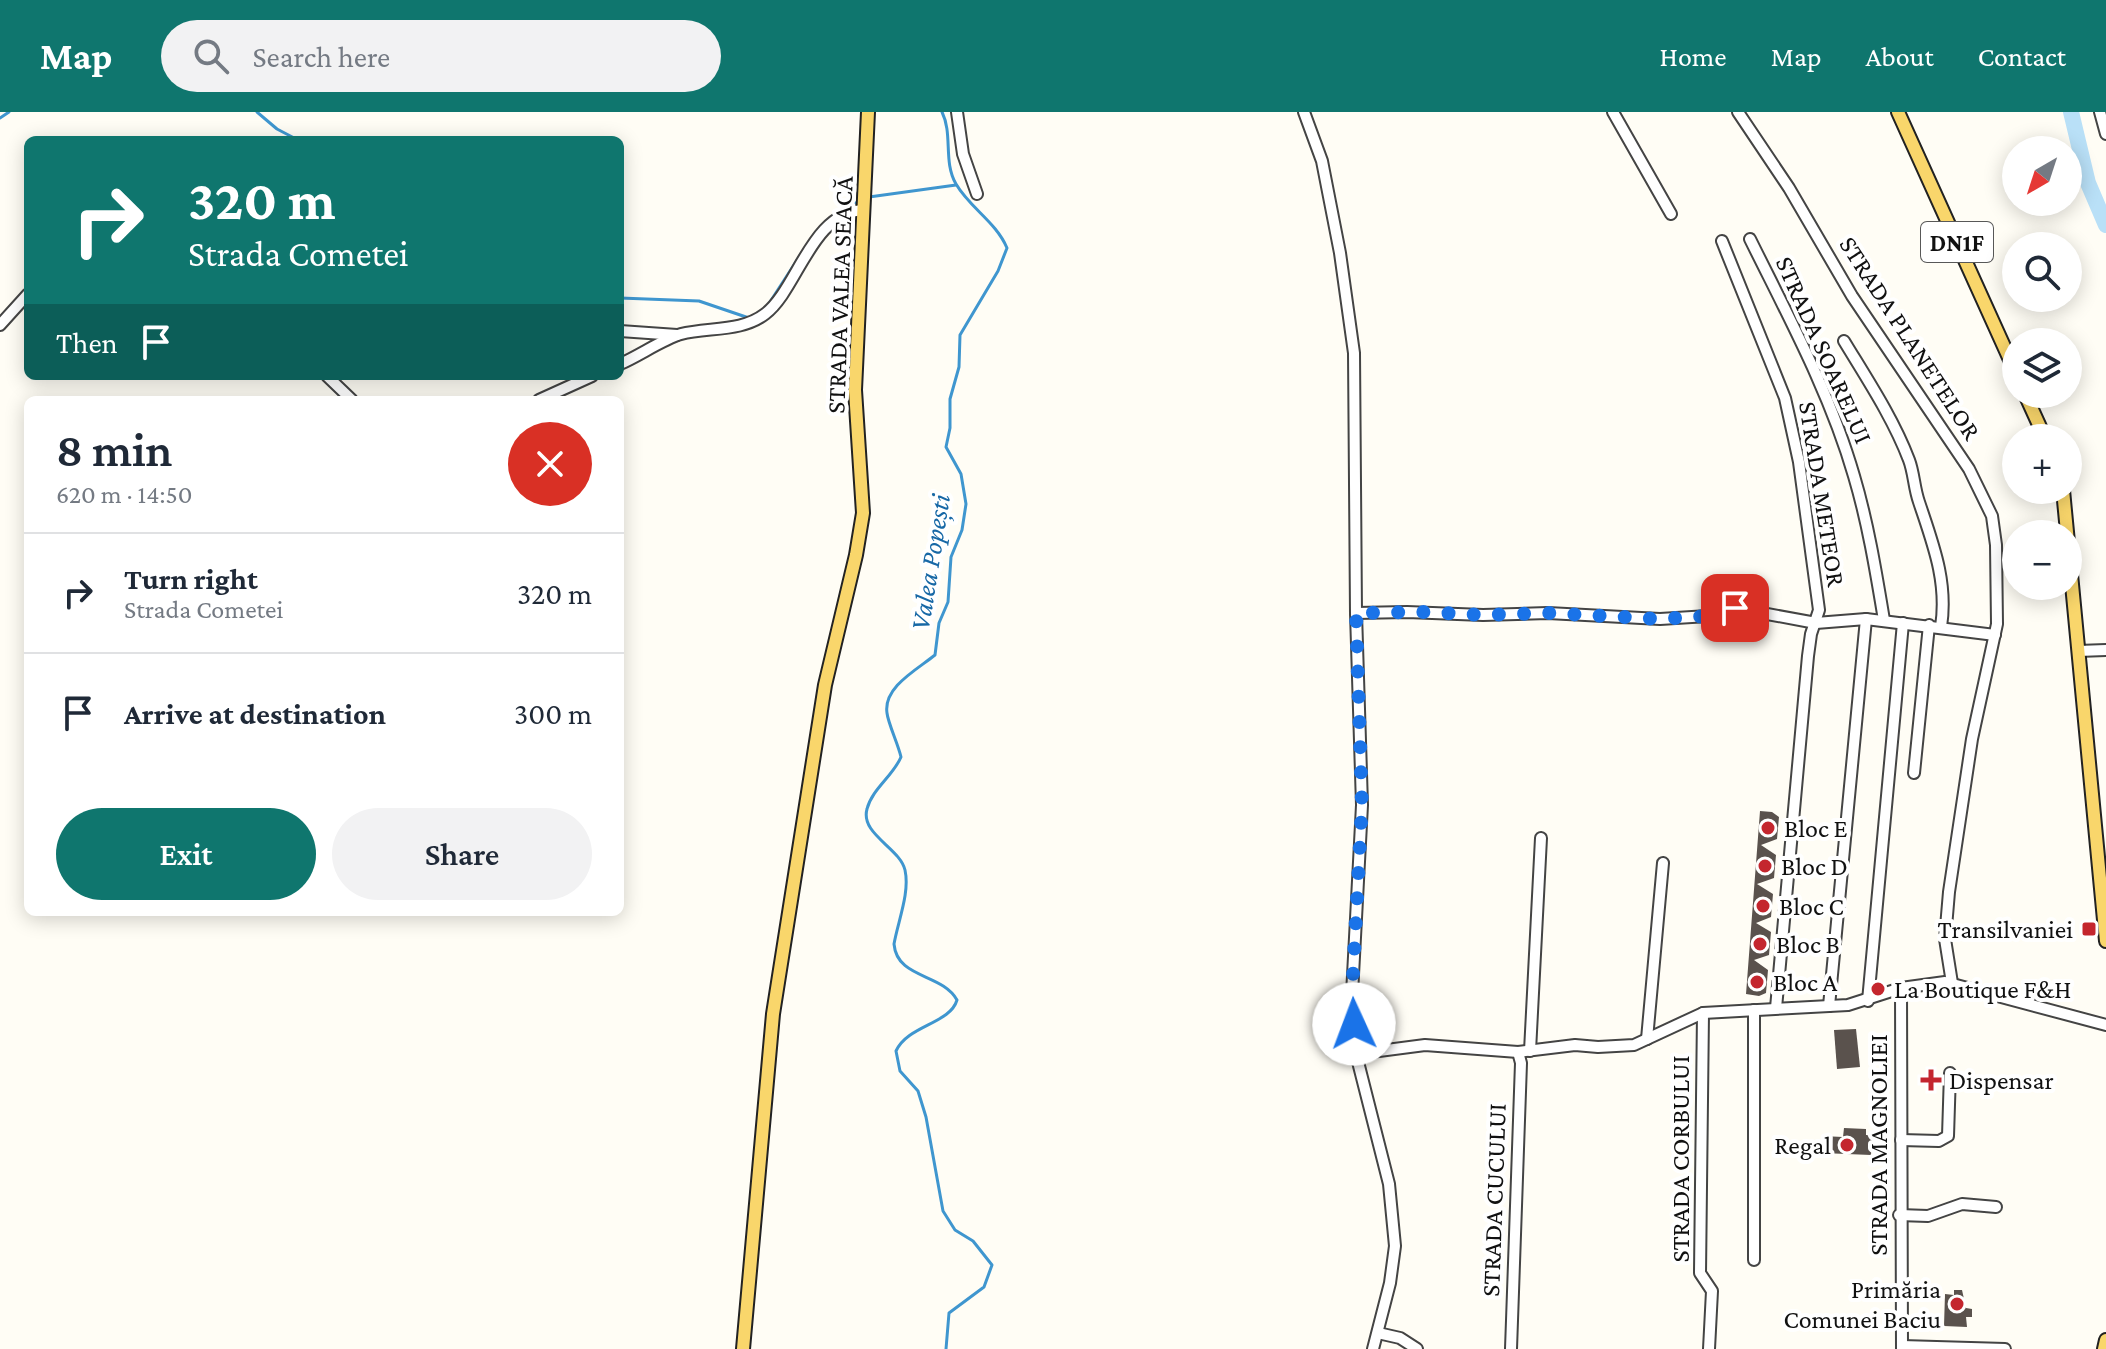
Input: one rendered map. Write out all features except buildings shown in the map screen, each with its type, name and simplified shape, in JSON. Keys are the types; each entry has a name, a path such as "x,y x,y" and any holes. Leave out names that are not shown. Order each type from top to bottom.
{"main road":[{"name":"STRADA VALEA SEACĂ","path":"743,1349 773,1014 814,748 863,513 855,390 868,112"},
{"name":"DN1F","path":"1898,112 2002,342"},
{"path":"2064,504 2106,941"},
{"path":"2104,1349 2106,1340"}],"street":[{"path":"957,112 963,154 977,194"},
{"path":"1304,112 1322,161 1340,253 1354,353 1356,613 1362,805 1352,994 1356,1054 1389,1184 1395,1246 1390,1283 1373,1349"},
{"path":"1613,112 1671,214"},
{"name":"STRADA PLANETELOR","path":"1738,112 1789,188 1852,296 1969,469 1987,501 1996,545 1998,609 1972,739 1947,908 1945,939 1952,983"},
{"path":"2100,112 2106,134"},
{"path":"624,331 679,335 733,327 765,315 807,252 826,231 848,211 864,208"},
{"name":"STRADA SOARELUI","path":"1750,239 1805,351 1842,438 1866,521 1884,620"},
{"name":"STRADA METEOR","path":"1722,241 1785,398 1809,530 1819,610 1808,656 1776,1008"},
{"path":"0,325 24,298"},
{"path":"624,362 679,335"},
{"path":"1844,341 1882,406 1910,463 1918,499 1937,550 1944,609 1941,627"},
{"path":"331,380 348,396"},
{"path":"548,396 583,380"},
{"path":"1356,613 1548,613 1660,619 1708,616 1735,608 1816,623 1884,620 1995,635"},
{"path":"1829,1006 1866,619"},
{"path":"1868,1001 1903,623"},
{"path":"1914,773 1929,625"},
{"path":"2078,651 2106,650"},
{"path":"1530,1051 1541,838"},
{"path":"1647,1039 1663,863"},
{"path":"1356,1054 1425,1045 1518,1052 1575,1045 1634,1045 1703,1013 1829,1006 1868,1001 1901,988 1952,983 2106,1025"},
{"name":"STRADA MAGNOLIEI","path":"1901,988 1899,1215 1902,1348"},
{"path":"1754,1010 1754,1260"},
{"name":"STRADA CORBULUI","path":"1703,1013 1700,1273 1712,1291 1709,1349"},
{"name":"STRADA CUCULUI","path":"1511,1349 1520,1078 1518,1052"},
{"path":"1901,1140 1939,1141 1948,1136 1950,1073"},
{"path":"1899,1215 1928,1216 1962,1204 1996,1207"},
{"path":"1378,1333 1400,1338 1417,1349"},
{"path":"1902,1348 2005,1349"}],"waterway":[{"path":"0,118 9,112"},
{"path":"257,112 290,136"},
{"name":"Valea Popești","path":"942,112 947,129 950,167 956,184 996,230 1007,248 998,271 960,335 959,367 950,399 950,428 946,447 961,474 966,504 962,530 951,557 948,602 939,623 935,655 903,680 890,695 887,713 901,757 873,795 866,818 869,826 902,862 905,870 905,897 894,944 897,955 903,964 941,985 957,1000 946,1014 910,1035 896,1051 900,1071 918,1091 926,1117 943,1211 955,1230 973,1241 992,1265 984,1287 949,1313 946,1349"},
{"path":"2071,112 2088,183 2106,225"},
{"path":"869,197 956,185"},
{"path":"838,214 862,199"},
{"path":"770,302 803,251"},
{"path":"624,298 699,301 749,318"}],"place":[{"name":"Bloc E","path":"1768,828"},
{"name":"Bloc D","path":"1765,866"},
{"name":"Bloc C","path":"1763,906"},
{"name":"Transilvaniei","path":"2089,929"},
{"name":"Bloc B","path":"1760,944"},
{"name":"Bloc A","path":"1757,982"},
{"name":"La Boutique F&H","path":"1878,989"},
{"name":"Dispensar","path":"1931,1080"},
{"name":"Regal","path":"1847,1145"},
{"name":"Primăria Comunei Baciu","path":"1957,1304"}],"route":[{"path":"1354,1024 1352,994 1362,805 1356,613 1548,613 1660,619 1708,616 1735,608"}]}
